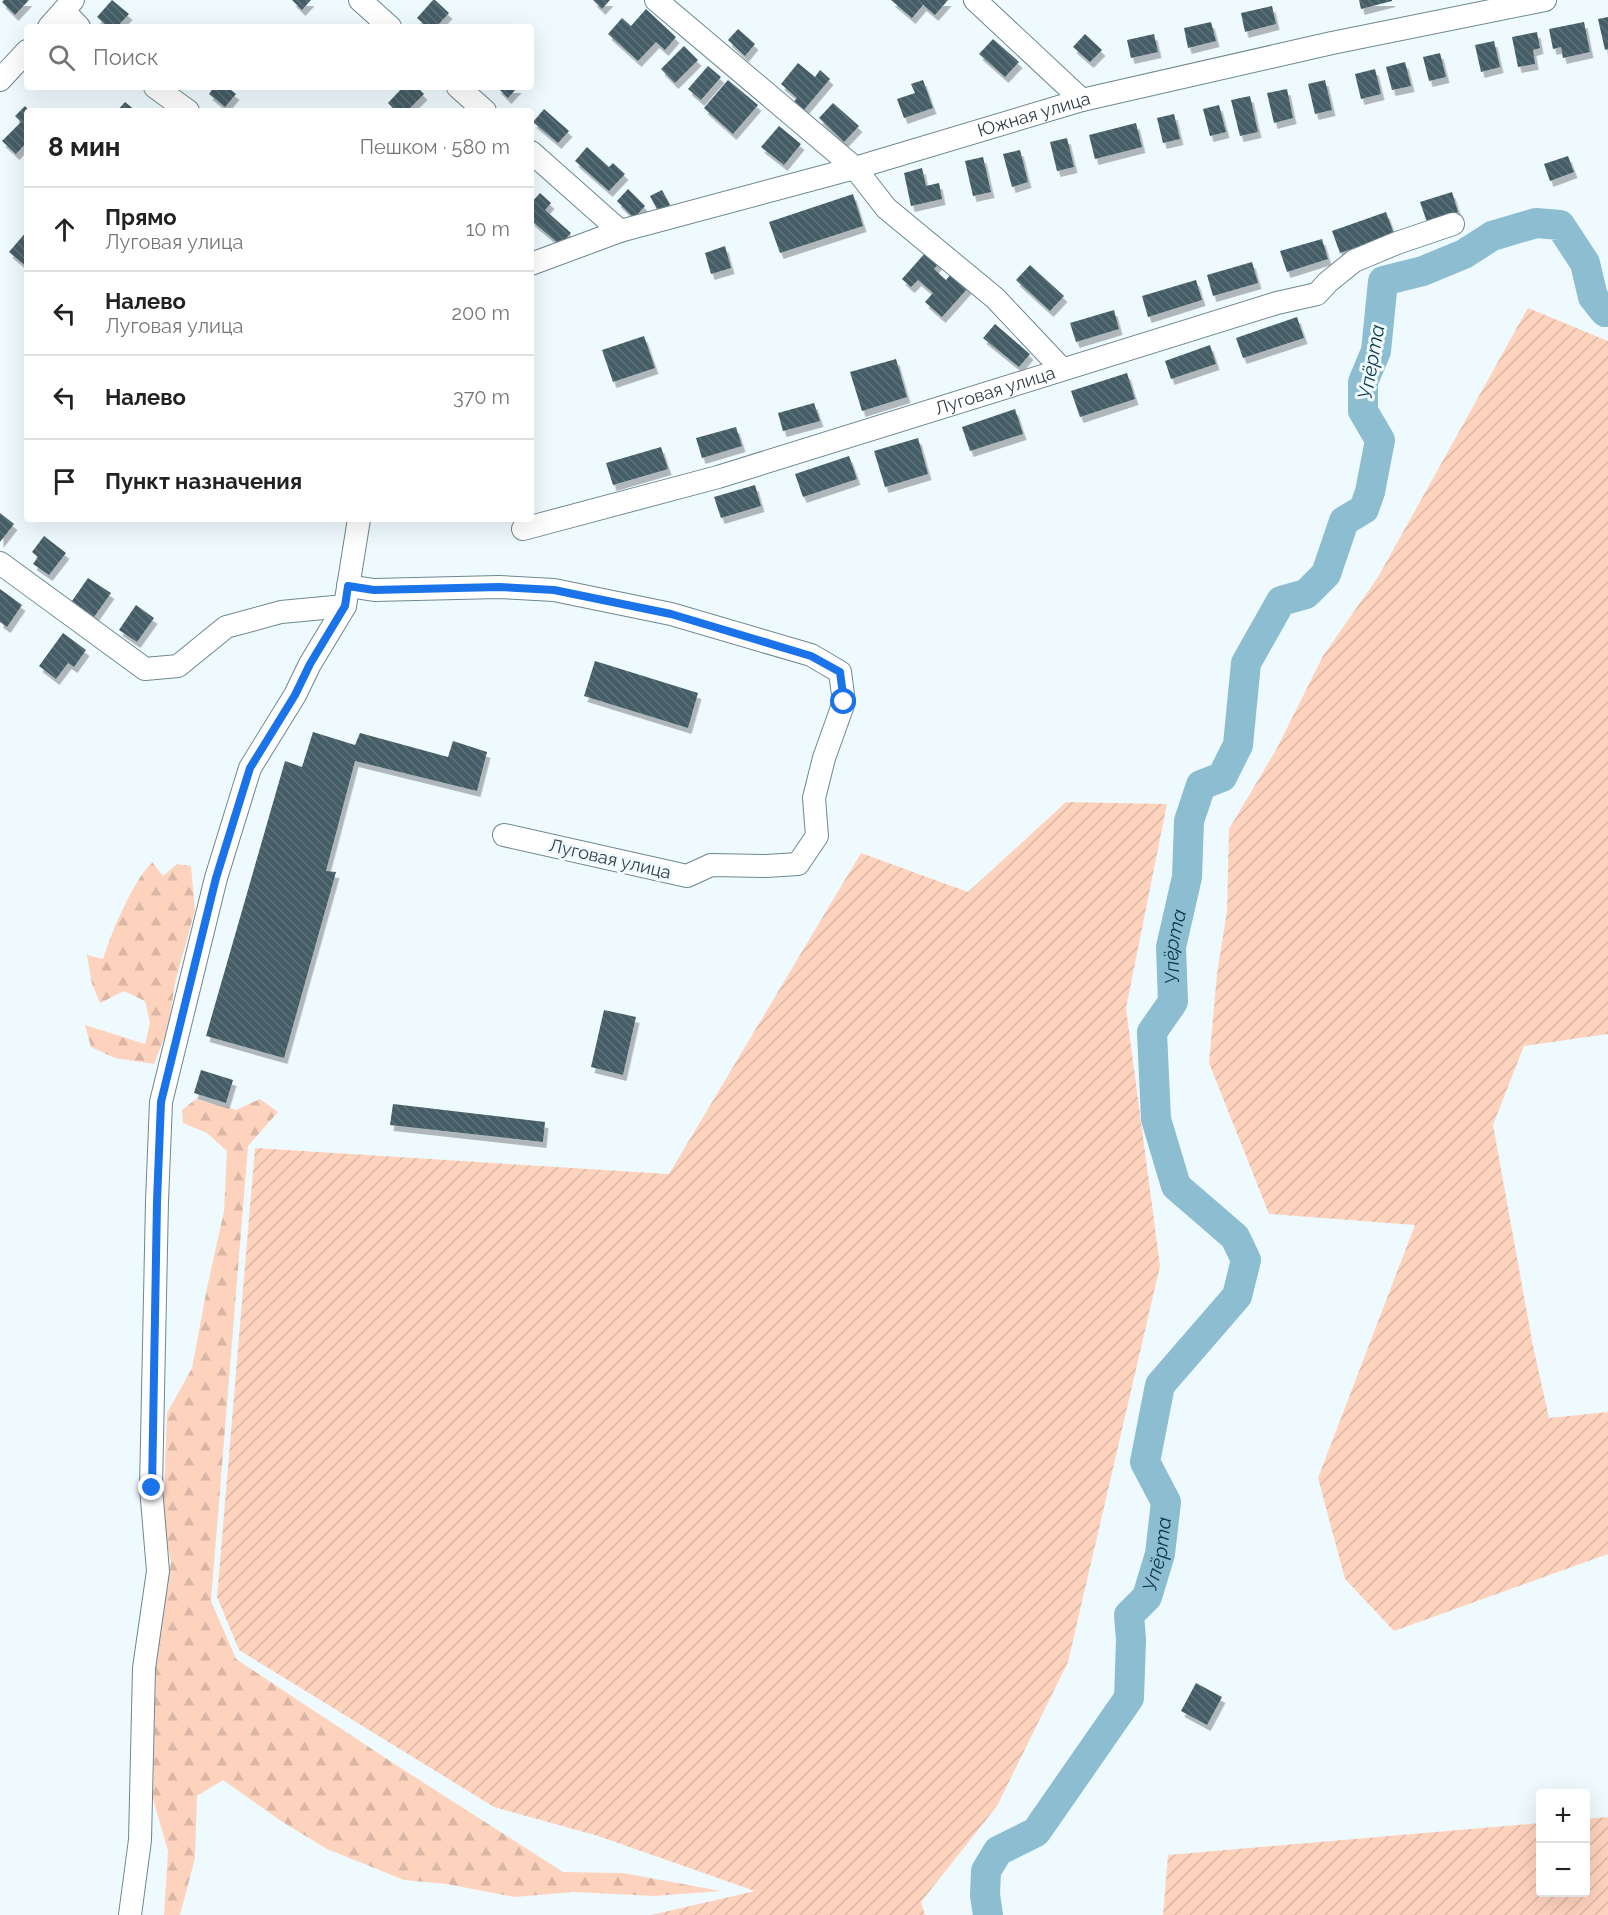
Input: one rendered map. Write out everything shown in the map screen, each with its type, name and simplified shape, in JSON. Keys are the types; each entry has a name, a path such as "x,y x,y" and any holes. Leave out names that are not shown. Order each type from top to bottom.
{"street":[{"path":"360,0 387,24"},
{"path":"656,0 855,168 886,208 995,298 1062,369"},
{"path":"975,0 1082,100"},
{"name":"Южная улица","path":"534,263 620,231 855,168 1082,100 1332,43 1545,0"},
{"path":"0,80 24,54"},
{"path":"159,90 184,108"},
{"path":"461,90 482,108"},
{"path":"534,155 620,231"},
{"name":"Луговая улица","path":"523,529 718,477 1277,303 1317,294 1354,261 1396,243 1453,224"},
{"path":"130,1915 140,1840 144,1668 158,1571 152,1488 161,1102 216,878 250,768 295,695 346,596 358,522"},
{"path":"0,563 145,669 178,666 226,627 346,596"},
{"name":"Луговая улица","path":"346,596 374,590 499,587 554,590 671,614 811,656 840,672 844,702 824,758 814,798 817,836 798,864 711,865 687,876 504,835"}],"green space":[{"path":"1528,308 1608,341 1608,1034 1524,1046 1493,1125 1533,1346 1549,1418 1608,1412 1608,1554 1394,1631 1345,1579 1318,1478 1415,1225 1269,1214 1209,1063 1217,974 1227,911 1229,829 1276,750 1323,656 1378,577"},
{"path":"1066,802 1167,804 1126,1008 1160,1266 1068,1662 997,1806 921,1902 925,1915 651,1915 755,1891 595,1835 494,1807 239,1650 217,1597 255,1148 669,1174 861,853 968,892"},
{"path":"152,862 163,876 177,864 191,866 195,910 175,983 168,1029 154,1064 115,1058 91,1047 85,1025 145,1044 150,1023 145,1001 124,991 100,1003 92,984 87,955 103,959 130,895"},
{"path":"196,1099 236,1110 260,1099 278,1112 248,1146 211,1601 236,1659 563,1872 623,1873 721,1891 654,1896 574,1892 514,1897 447,1884 404,1880 327,1849 281,1821 223,1780 197,1796 195,1858 180,1915 164,1915 168,1851 153,1799 156,1658 171,1562 163,1525 167,1413 192,1368 224,1211 227,1151 207,1133 183,1123 182,1110"},
{"path":"1608,1817 1608,1915 1163,1915 1168,1855 1536,1823 1536,1897 1590,1897 1590,1819"}],"building":[{"path":"4,0 29,0 15,15 2,2"},
{"path":"112,0 129,14 120,24 105,24 97,17"},
{"path":"292,0 311,0 302,10"},
{"path":"433,0 449,13 439,24 424,24 417,18"},
{"path":"593,0 610,0 602,9"},
{"path":"891,0 948,0 935,15 923,5 912,18"},
{"path":"1359,0 1392,0 1392,1 1361,9"},
{"path":"1272,6 1276,24 1245,32 1241,13"},
{"path":"646,9 676,37 665,50 656,42 638,61 608,34 622,18 631,26"},
{"path":"1608,17 1608,49 1605,50 1598,19"},
{"path":"1211,22 1216,41 1188,48 1184,28"},
{"path":"1584,22 1590,52 1563,58 1561,47 1553,49 1549,29"},
{"path":"738,29 755,44 745,56 728,40"},
{"path":"1537,32 1540,48 1533,50 1535,64 1518,67 1512,37"},
{"path":"1085,34 1102,50 1090,62 1073,47"},
{"path":"1154,34 1158,52 1131,58 1127,40"},
{"path":"993,39 1019,62 1005,77 979,54"},
{"path":"1494,41 1500,67 1481,72 1475,45"},
{"path":"684,46 698,60 675,83 661,69"},
{"path":"1440,53 1446,77 1429,81 1423,57"},
{"path":"1405,62 1411,86 1392,90 1386,67"},
{"path":"798,63 815,77 820,70 830,79 803,111 793,103 797,98 781,84"},
{"path":"708,66 721,77 701,100 688,89"},
{"path":"1375,69 1381,94 1361,99 1355,74"},
{"path":"728,80 758,105 733,134 704,108"},
{"path":"923,80 933,108 904,118 897,99 915,93 911,84"},
{"path":"1325,80 1332,110 1315,114 1308,84"},
{"path":"1287,89 1293,118 1274,123 1267,93"},
{"path":"212,90 231,90 236,94 225,107 209,94"},
{"path":"400,90 420,90 424,94 410,108 393,108 388,103"},
{"path":"500,90 515,90 508,98"},
{"path":"1250,96 1258,132 1240,136 1231,100"},
{"path":"125,102 132,108 120,108"},
{"path":"833,103 859,126 844,142 819,118"},
{"path":"1219,105 1226,132 1210,136 1203,109"},
{"path":"25,106 27,108 24,108 24,145 16,154 2,141 21,122 15,116"},
{"path":"544,109 569,131 558,143 534,121"},
{"path":"1174,114 1180,139 1163,143 1157,118"},
{"path":"1136,123 1142,147 1095,159 1089,135"},
{"path":"779,126 801,144 784,165 761,147"},
{"path":"1067,138 1074,167 1057,171 1050,142"},
{"path":"587,147 609,167 613,163 625,174 609,191 575,161"},
{"path":"1020,150 1028,182 1012,187 1003,154"},
{"path":"1568,156 1574,172 1550,181 1544,164"},
{"path":"983,157 991,192 973,196 965,161"},
{"path":"922,168 926,186 939,183 942,199 911,206 904,173"},
{"path":"628,189 645,206 634,218 617,201"},
{"path":"662,190 670,205 658,211 650,196"},
{"path":"1452,192 1458,212 1427,222 1420,202"},
{"path":"540,193 551,203 545,210 571,233 560,245 534,223 534,200"},
{"path":"853,194 863,226 780,253 769,222"},
{"path":"1386,212 1394,234 1340,253 1332,231"},
{"path":"24,234 24,264 9,252"},
{"path":"1322,239 1328,259 1287,272 1280,251"},
{"path":"725,246 731,268 711,274 705,253"},
{"path":"926,252 939,263 934,269 946,280 952,273 968,288 942,317 925,302 933,293 918,280 911,287 902,279"},
{"path":"1252,262 1258,283 1213,296 1207,275"},
{"path":"1030,265 1064,296 1050,311 1016,280"},
{"path":"1196,280 1202,300 1148,317 1142,296"},
{"path":"1114,310 1119,329 1076,342 1070,323"},
{"path":"1297,317 1304,338 1243,358 1236,338"},
{"path":"995,324 1030,354 1019,367 983,338"},
{"path":"644,336 655,368 613,382 602,350"},
{"path":"1210,345 1216,364 1171,379 1165,361"},
{"path":"896,359 907,397 862,411 850,372"},
{"path":"1127,373 1135,399 1080,417 1071,391"},
{"path":"814,403 820,421 783,431 778,413"},
{"path":"1015,409 1023,434 970,451 962,427"},
{"path":"736,427 742,446 702,458 696,438"},
{"path":"918,438 928,474 885,487 874,451"},
{"path":"661,447 668,469 613,485 606,463"},
{"path":"849,456 857,479 803,497 795,474"},
{"path":"755,485 761,506 721,518 714,497"},
{"path":"0,513 14,524 0,542"},
{"path":"44,536 66,553 49,575 33,564 38,557 32,552"},
{"path":"88,578 111,593 94,617 72,601"},
{"path":"0,589 22,605 7,627 0,622"},
{"path":"136,605 154,618 137,642 119,630"},
{"path":"63,633 86,650 74,667 68,663 56,679 39,666"},
{"path":"595,661 698,693 688,728 584,696"},
{"path":"313,732 355,745 360,733 448,757 453,741 487,752 477,791 355,761 326,871 336,872 284,1058 206,1036 285,761 302,767"},
{"path":"604,1010 636,1017 623,1075 591,1067"},
{"path":"201,1070 233,1080 226,1103 194,1093"},
{"path":"393,1104 545,1122 543,1142 390,1125"},
{"path":"1196,1683 1222,1697 1207,1725 1181,1711"}],"waterway":[{"name":"Упёрта","path":"988,1915 985,1895 986,1871 998,1851 1036,1832 1129,1698 1131,1640 1129,1615 1147,1597 1160,1554 1166,1502 1145,1462 1160,1385 1237,1296 1246,1260 1235,1237 1176,1186 1156,1119 1152,1032 1173,1002 1171,947 1187,877 1189,821 1201,785 1222,777 1238,745 1246,663 1281,601 1306,594 1326,574 1344,521 1364,509 1370,492 1380,440 1363,411 1363,382 1376,351 1383,281 1423,271 1464,254 1492,236 1536,223 1560,225 1585,263 1593,297 1605,312 1608,311"}],"route":[{"path":"152,1488 161,1102 216,878 250,768 295,695 310,664 345,606 348,586 374,590 499,587 554,590 671,614 811,656 840,672 844,702"}]}
